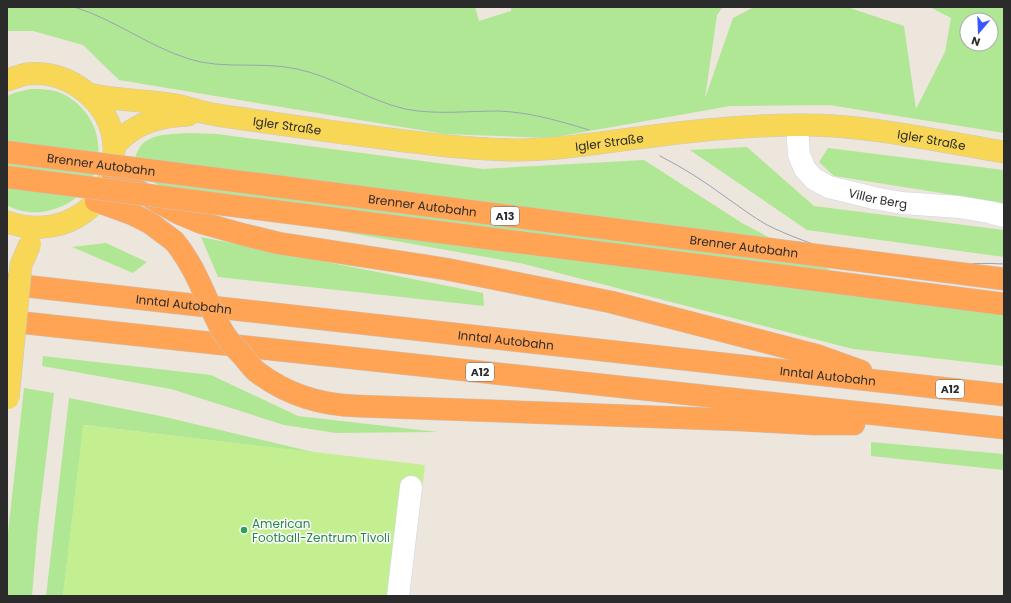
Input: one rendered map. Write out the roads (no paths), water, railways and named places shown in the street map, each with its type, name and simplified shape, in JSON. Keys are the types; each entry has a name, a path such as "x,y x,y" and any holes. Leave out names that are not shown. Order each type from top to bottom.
{"highway":[{"name":"Brenner Autobahn","path":"7,152 735,246 1004,279"},
{"path":"112,172 137,190 178,213 202,223 245,235 278,243 446,269 611,302 819,356 896,383"},
{"name":"Brenner Autobahn","path":"7,177 1004,304"},
{"path":"96,201 132,214 150,223 174,241 183,252 195,273 224,334 256,371 277,385 296,394 317,401 341,406 815,424 953,422"},
{"name":"Inntal Autobahn","path":"7,284 1004,395"},
{"name":"A12","path":"7,321 1004,428"}],"main road":[{"path":"7,80 28,74 50,75 71,81 89,94 102,109 110,126 114,146 112,172 106,187 96,201 82,214 66,222 48,227 28,228 7,222"},
{"name":"Igler Straße","path":"89,94 177,105 214,115"},
{"name":"Igler Straße","path":"114,146 123,135 133,128 151,120 179,115 214,115 449,146 515,150 576,147 664,135 734,128 796,125 849,127 889,132 1004,152"},
{"path":"8,404 21,265 30,244 48,227"}],"lane":[{"name":"Viller Berg","path":"796,125 799,155 805,168 814,180 829,187 874,198 959,207 1004,216"},
{"path":"398,596 411,487"}],"tram line":[{"path":"74,7 103,18 159,47 189,59 216,64 270,66 297,69 325,77 377,100 405,109 428,112 498,111 521,113 567,123 589,130"},
{"path":"660,156 678,165 711,186 767,225 802,240 838,252 876,260 913,264 1004,264"}],"place":[{"name":"American Football-Zentrum Tivoli","path":"244,530"}]}
